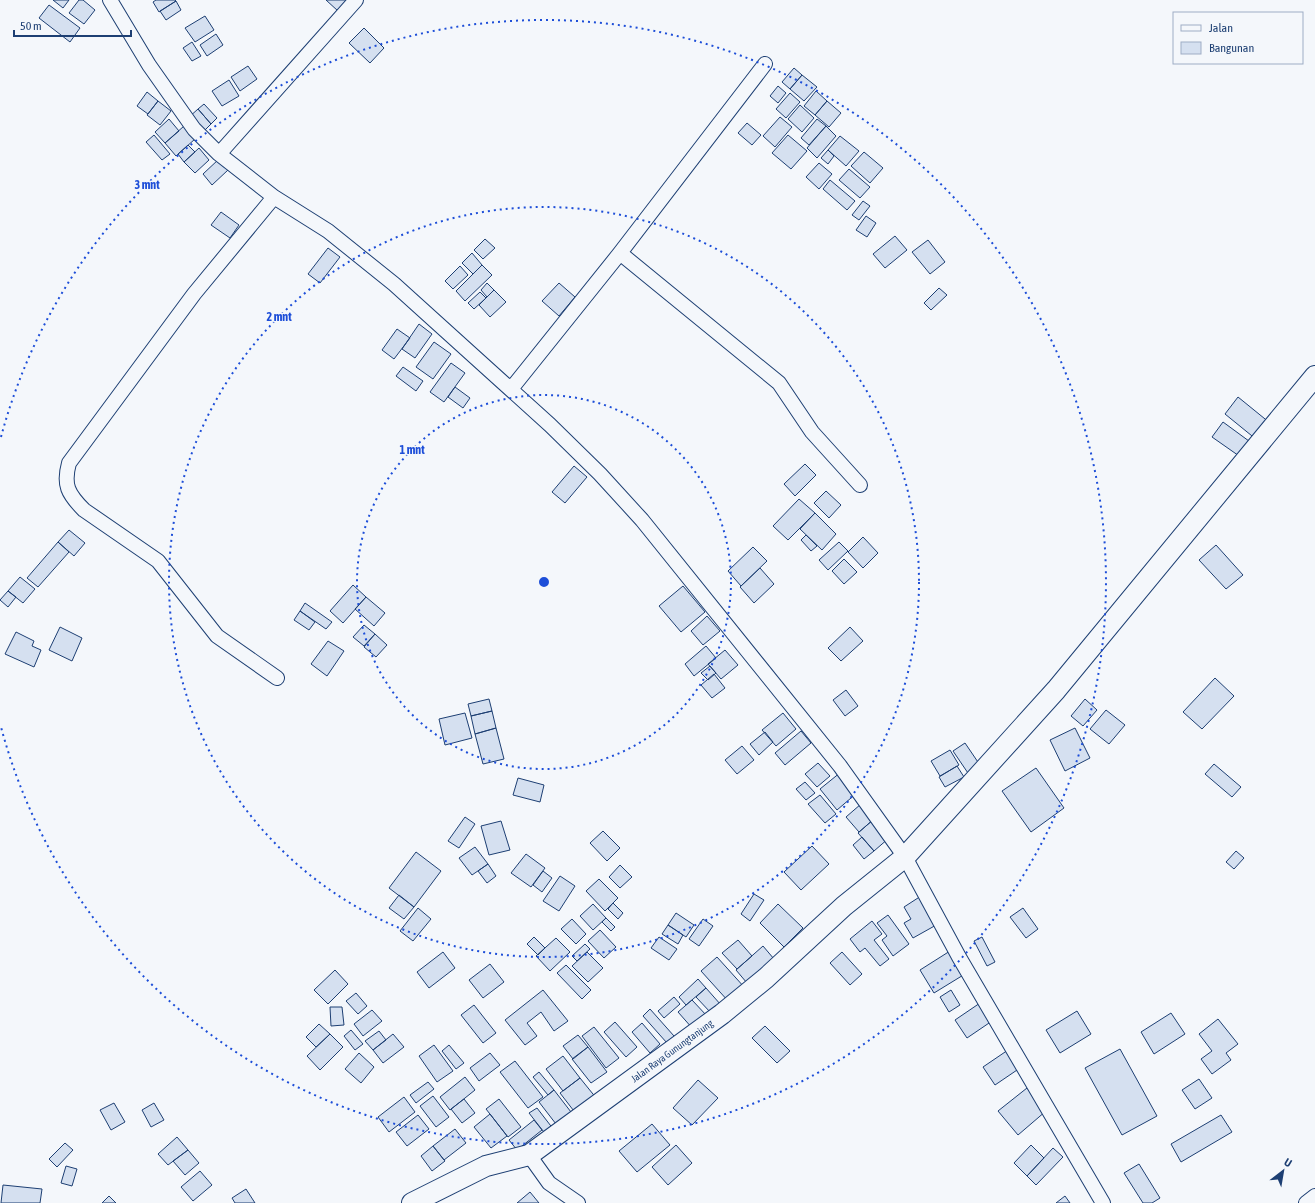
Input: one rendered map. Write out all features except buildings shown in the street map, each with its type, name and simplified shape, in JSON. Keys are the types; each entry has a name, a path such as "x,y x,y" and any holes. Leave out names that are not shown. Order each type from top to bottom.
{"main road":[{"name":"Jalan Raya Gunungtanjung","path":"412,1203 486,1166 529,1155 722,1014 766,978 844,906 905,857 1056,690 1315,376"}],"street":[{"path":"110,0 149,65 194,129 219,154 274,197 328,231 394,284 511,389 600,474 642,520 840,766 905,857 959,957 1103,1203"},
{"path":"219,154 356,0"},
{"path":"511,389 620,253 765,64"},
{"path":"274,197 194,294 69,463 65,476 68,489 73,499 84,510 158,562 217,636 277,678"},
{"path":"620,253 779,383 812,432 860,485"},
{"path":"529,1155 549,1183 578,1203"},
{"path":"1306,1203 1315,1196"}]}
